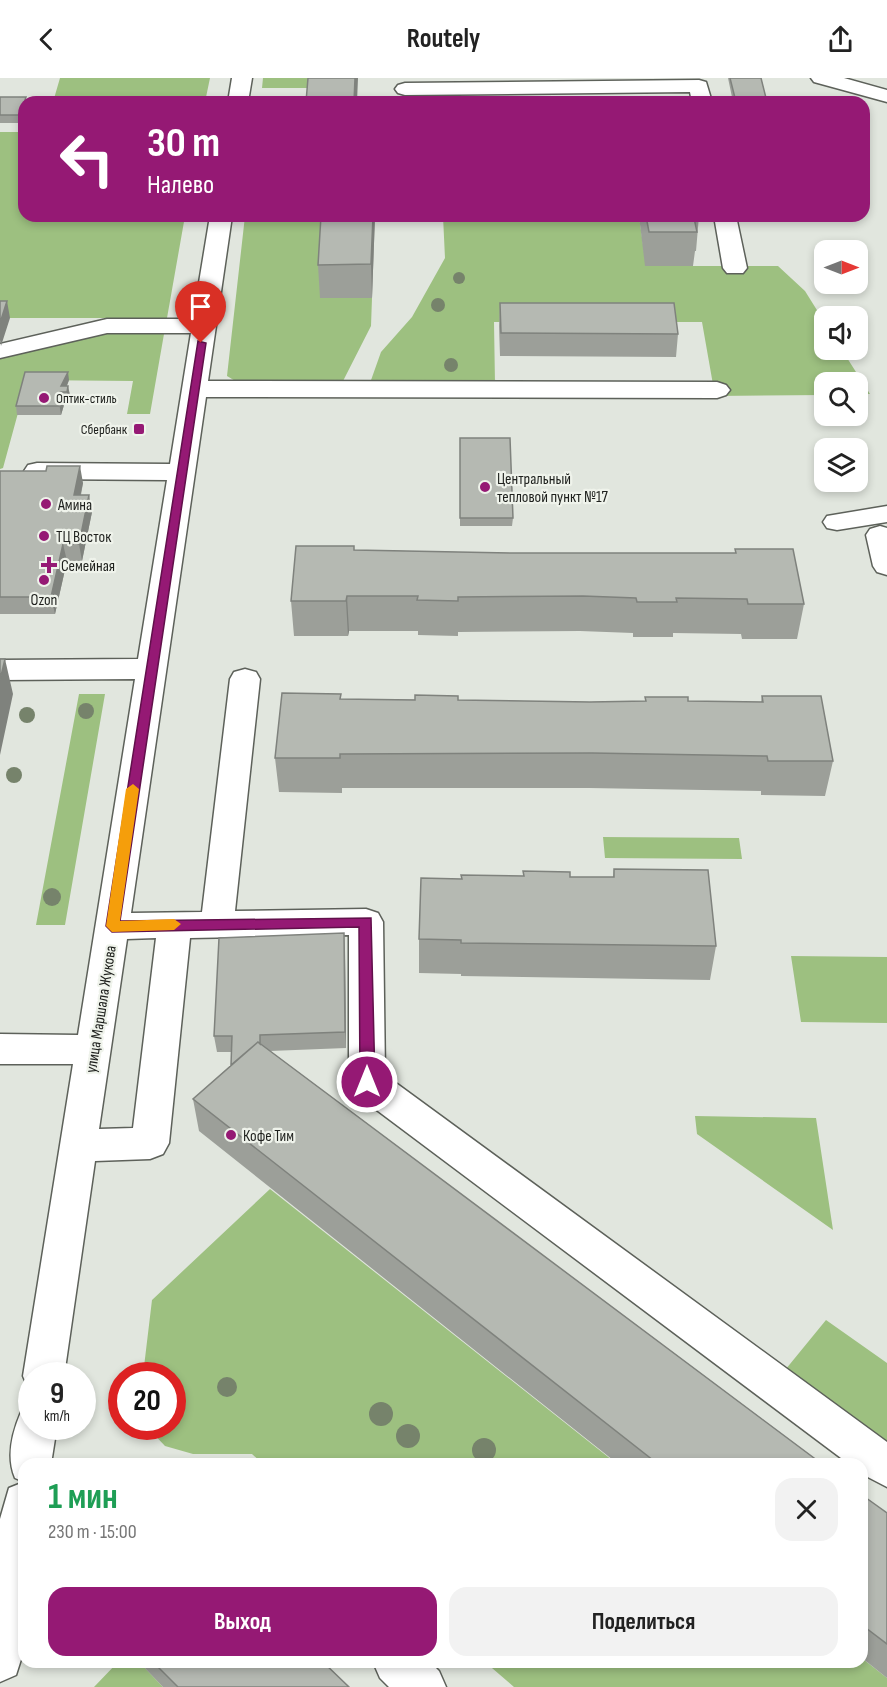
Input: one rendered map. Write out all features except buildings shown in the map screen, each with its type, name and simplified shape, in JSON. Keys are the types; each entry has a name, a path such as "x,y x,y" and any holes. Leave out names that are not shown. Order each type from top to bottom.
{"street":[{"path":"239,96 242,78"},
{"path":"821,78 887,96"},
{"path":"405,90 700,89"},
{"name":"улица Маршала Жукова","path":"45,1362 220,222"},
{"path":"726,222 735,268"},
{"path":"0,351 107,326 204,326"},
{"path":"194,389 717,390"},
{"path":"7,471 182,472"},
{"path":"837,522 883,524 887,566"},
{"path":"0,670 152,669"},
{"path":"217,924 245,679"},
{"path":"112,926 366,922 367,1082 887,1467"},
{"path":"79,1146 150,1143 175,924"},
{"path":"0,1049 93,1050"},
{"path":"31,1458 34,1440"},
{"path":"0,1659 18,1542"},
{"path":"402,1668 423,1687"}],"green space":[{"path":"60,78 210,78 206,96 55,96"},
{"path":"263,78 313,78 312,88 262,88"},
{"path":"0,132 18,132 18,222 184,222 167,318 0,318"},
{"path":"244,222 326,222 320,298 372,298 371,326 342,383 237,382 227,376"},
{"path":"443,222 640,222 646,266 778,266 805,291 814,306 814,360 848,360 856,372 814,372 814,395 715,396 702,322 494,322 495,384 370,383 381,352 412,317 445,258"},
{"path":"96,334 164,334 150,414 127,414 133,381 27,380 3,468 0,469 0,357"},
{"path":"79,694 105,694 65,925 36,925"},
{"path":"603,837 739,838 742,859 605,858"},
{"path":"791,956 887,957 887,1023 801,1022"},
{"path":"695,1116 816,1118 833,1230 697,1134"},
{"path":"270,1189 609,1458 256,1458 252,1454 193,1454 165,1446 159,1440 186,1440 186,1362 145,1362 152,1300"},
{"path":"826,1320 887,1363 887,1452 781,1375"},
{"path":"868,1663 887,1678 887,1687 514,1687 492,1668 868,1668"},
{"path":"112,1668 145,1668 163,1687 94,1687"}],"slow traffic":[{"path":"133,789 112,926 174,924"}],"place":[{"name":"Оптик-стиль","path":"44,398"},
{"name":"Сбербанк","path":"139,429"},
{"name":"Центральный тепловой пункт №17","path":"485,487"},
{"name":"Амина","path":"46,504"},
{"name":"ТЦ Восток","path":"44,536"},
{"name":"Семейная","path":"49,565"},
{"name":"Ozon","path":"44,580"},
{"name":"Кофе Тим","path":"231,1135"}],"route":[{"path":"201,343 112,926 366,922 367,1082"}]}
